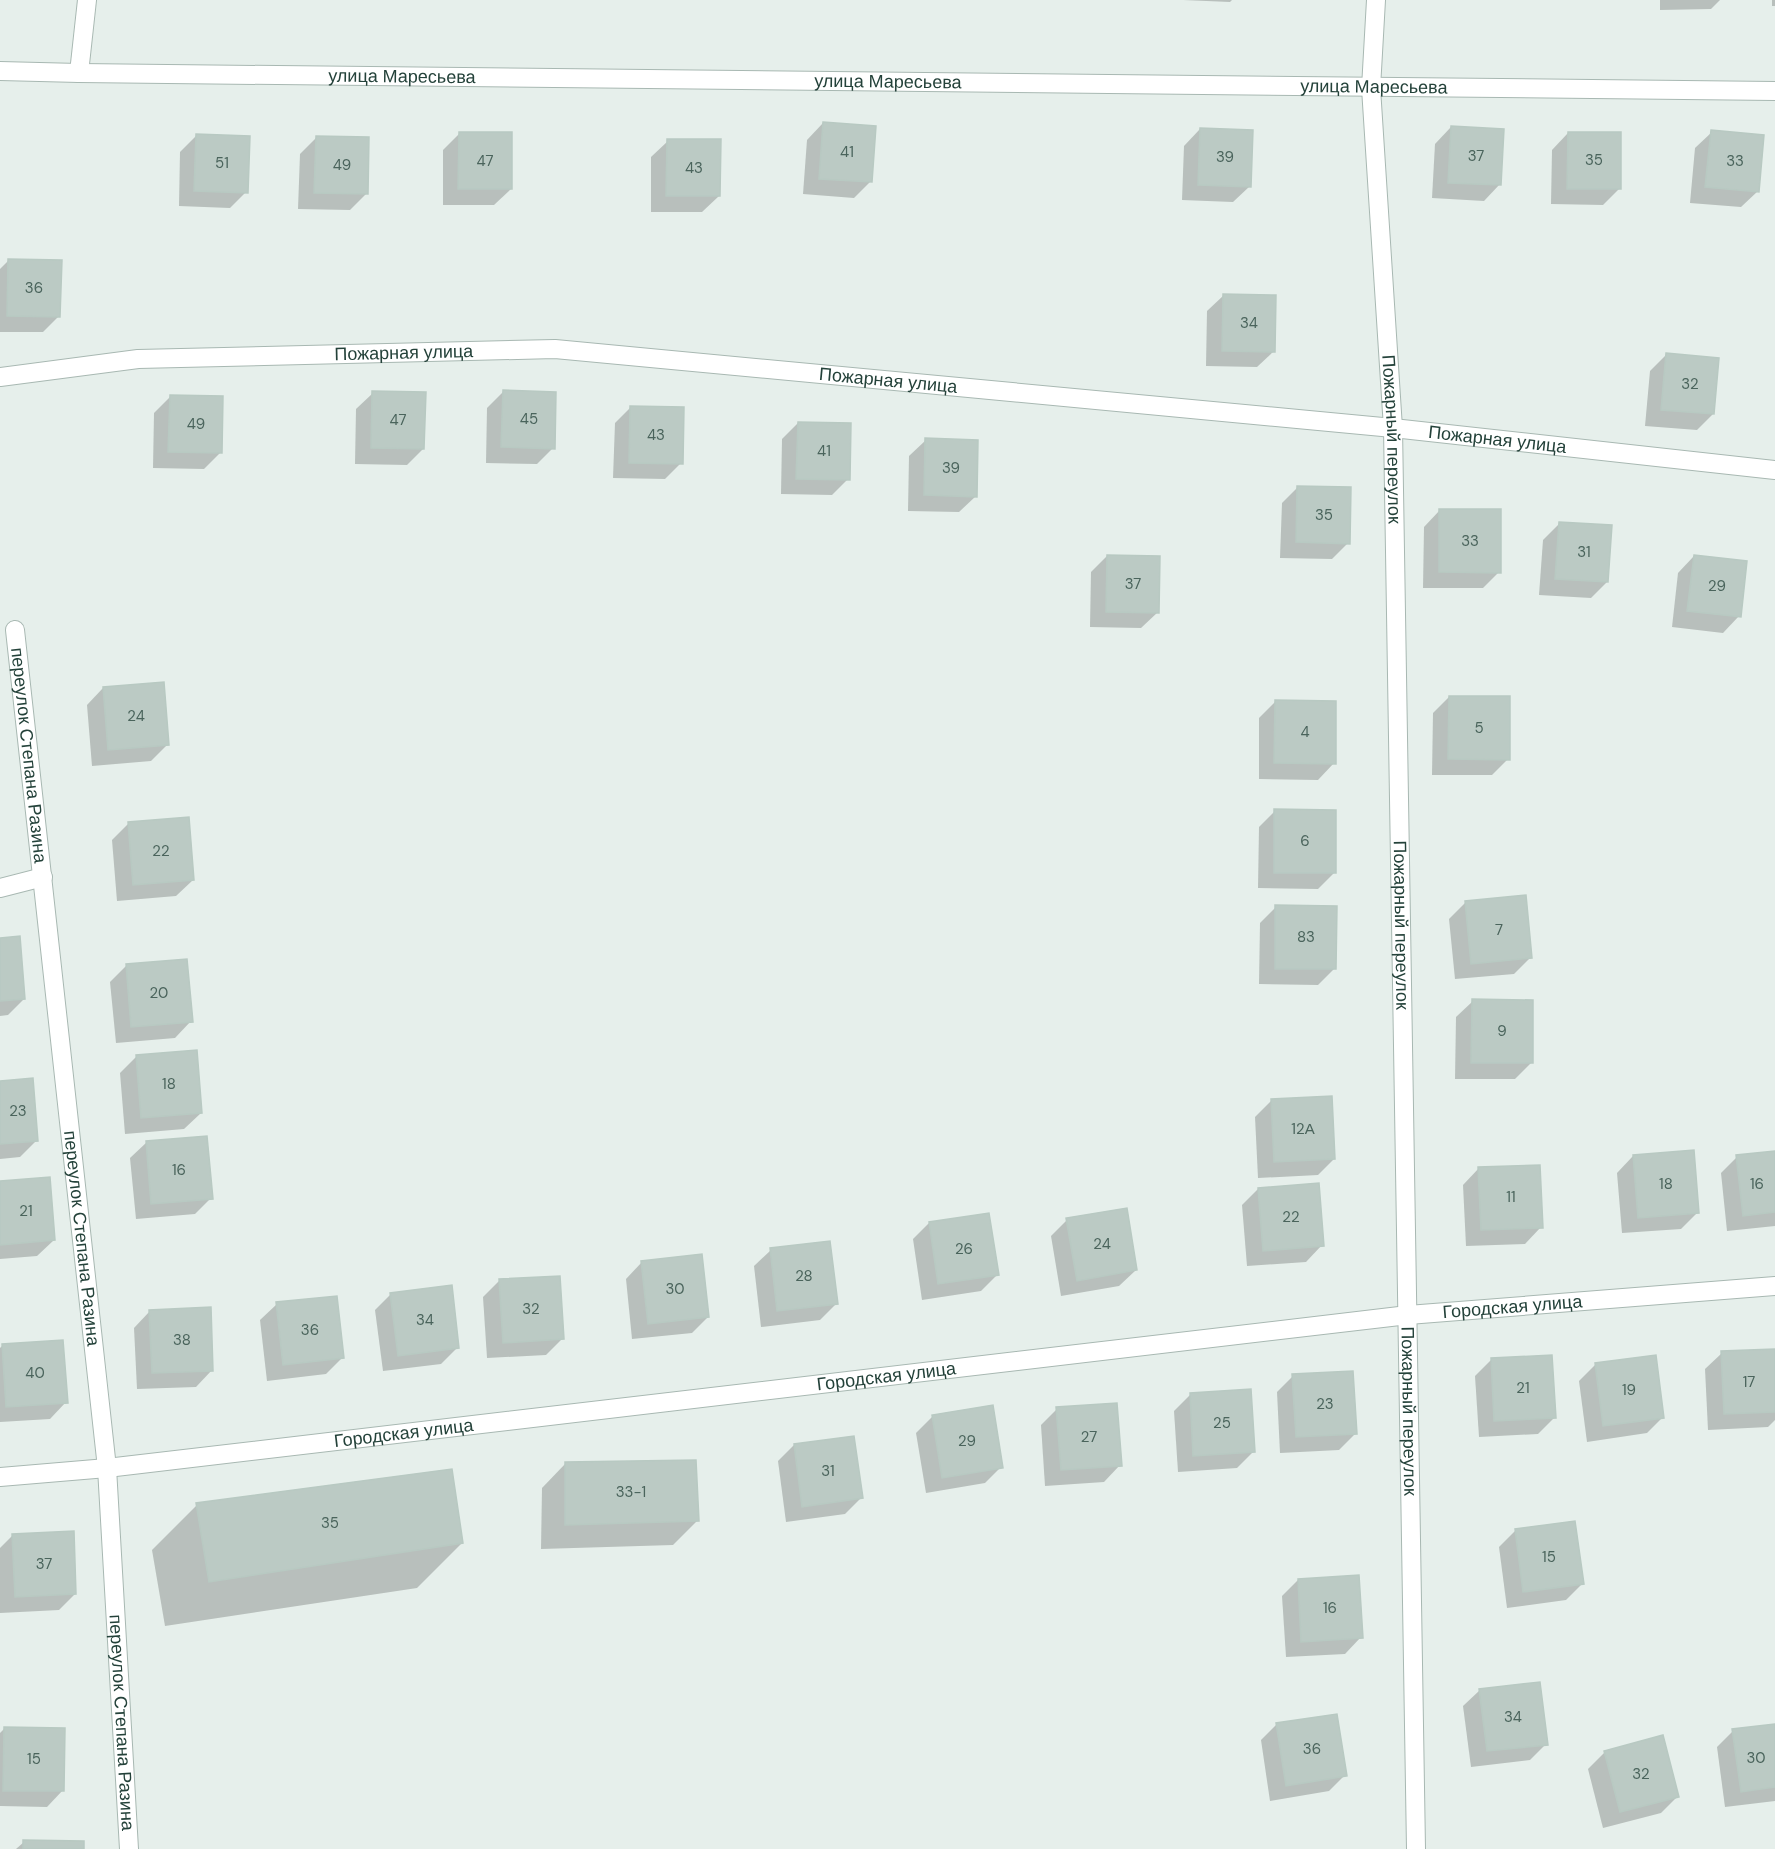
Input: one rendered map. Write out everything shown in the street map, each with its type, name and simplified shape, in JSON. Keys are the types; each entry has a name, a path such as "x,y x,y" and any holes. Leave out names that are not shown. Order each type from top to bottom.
{"street":[{"path":"79,74 87,0"},
{"name":"Пожарный переулок","path":"1376,0 1371,88 1393,428 1416,1849"},
{"name":"улица Маресьева","path":"0,71 79,74 1775,91"},
{"name":"Пожарная улица","path":"0,377 138,359 555,349 1393,428 1775,470"},
{"name":"переулок Степана Разина","path":"15,630 107,1468 129,1849"},
{"path":"0,888 43,877"},
{"name":"Городская улица","path":"0,1477 107,1468 1408,1315 1775,1286"}],"building":[{"path":"823,122 876,126 872,182 819,179"},
{"path":"1451,126 1504,129 1501,185 1448,183"},
{"path":"1200,128 1253,130 1251,187 1198,185"},
{"path":"1711,130 1764,135 1759,192 1705,187"},
{"path":"459,132 512,132 512,189 458,189"},
{"path":"1568,132 1621,132 1621,189 1567,189"},
{"path":"196,134 250,136 248,193 194,191"},
{"path":"316,136 369,137 368,194 314,193"},
{"path":"667,139 721,139 720,196 666,196"},
{"path":"8,259 62,260 60,317 7,316"},
{"path":"1223,294 1276,295 1275,352 1222,351"},
{"path":"1666,353 1719,358 1714,414 1661,410"},
{"path":"503,390 556,392 555,449 501,447"},
{"path":"372,391 426,392 424,449 371,448"},
{"path":"170,395 223,396 222,453 168,452"},
{"path":"630,406 684,407 683,464 629,463"},
{"path":"798,422 851,423 850,480 796,479"},
{"path":"925,438 978,440 977,497 924,495"},
{"path":"1297,486 1351,487 1350,544 1296,542"},
{"path":"1439,509 1501,509 1501,573 1439,572"},
{"path":"1559,522 1612,525 1608,582 1555,579"},
{"path":"1107,555 1160,556 1159,613 1106,612"},
{"path":"1694,555 1747,561 1741,617 1687,611"},
{"path":"164,682 169,745 108,750 103,687"},
{"path":"1449,696 1510,696 1510,760 1448,759"},
{"path":"1275,700 1336,701 1336,764 1274,763"},
{"path":"1274,809 1336,810 1336,873 1274,873"},
{"path":"189,817 194,880 133,885 128,822"},
{"path":"1526,895 1532,958 1471,964 1465,901"},
{"path":"1275,905 1337,906 1336,969 1275,969"},
{"path":"20,936 25,999 0,1001 0,938"},
{"path":"187,959 193,1022 131,1027 126,964"},
{"path":"1472,999 1533,1000 1533,1063 1471,1063"},
{"path":"197,1050 202,1113 141,1118 136,1055"},
{"path":"33,1078 38,1141 0,1144 0,1081"},
{"path":"1332,1096 1335,1159 1274,1162 1271,1099"},
{"path":"207,1136 213,1199 151,1204 146,1141"},
{"path":"1694,1150 1699,1213 1638,1218 1633,1155"},
{"path":"1775,1151 1775,1212 1743,1216 1736,1155"},
{"path":"1540,1165 1543,1228 1481,1230 1478,1167"},
{"path":"50,1177 55,1240 0,1245 0,1181"},
{"path":"1319,1183 1324,1246 1263,1251 1258,1188"},
{"path":"1127,1208 1137,1270 1077,1281 1066,1218"},
{"path":"989,1213 999,1275 938,1284 929,1222"},
{"path":"830,1241 838,1304 777,1311 770,1248"},
{"path":"702,1254 709,1317 648,1324 641,1261"},
{"path":"560,1276 564,1339 503,1343 499,1279"},
{"path":"452,1285 459,1348 398,1356 390,1293"},
{"path":"337,1296 344,1358 283,1365 276,1302"},
{"path":"211,1307 213,1371 152,1373 149,1310"},
{"path":"63,1340 68,1403 6,1407 2,1344"},
{"path":"1775,1349 1775,1412 1724,1414 1721,1351"},
{"path":"1552,1355 1556,1418 1494,1421 1491,1358"},
{"path":"1656,1355 1664,1418 1603,1426 1595,1363"},
{"path":"1353,1371 1357,1434 1296,1437 1292,1374"},
{"path":"1251,1389 1255,1452 1193,1456 1190,1393"},
{"path":"1117,1403 1122,1466 1061,1470 1056,1407"},
{"path":"993,1405 1003,1468 942,1478 932,1415"},
{"path":"854,1436 863,1498 802,1507 794,1444"},
{"path":"696,1460 699,1521 565,1525 565,1462"},
{"path":"452,1469 463,1543 209,1582 196,1503"},
{"path":"1575,1521 1584,1584 1523,1592 1515,1529"},
{"path":"74,1531 76,1594 15,1597 12,1534"},
{"path":"1359,1575 1363,1638 1301,1642 1298,1579"},
{"path":"1540,1682 1548,1745 1487,1751 1479,1689"},
{"path":"1337,1714 1347,1776 1286,1786 1276,1723"},
{"path":"1775,1724 1775,1787 1741,1792 1732,1729"},
{"path":"4,1727 65,1728 64,1791 3,1791"},
{"path":"1663,1735 1679,1797 1620,1812 1604,1751"},
{"path":"23,1840 84,1841 84,1849 23,1849"}]}
